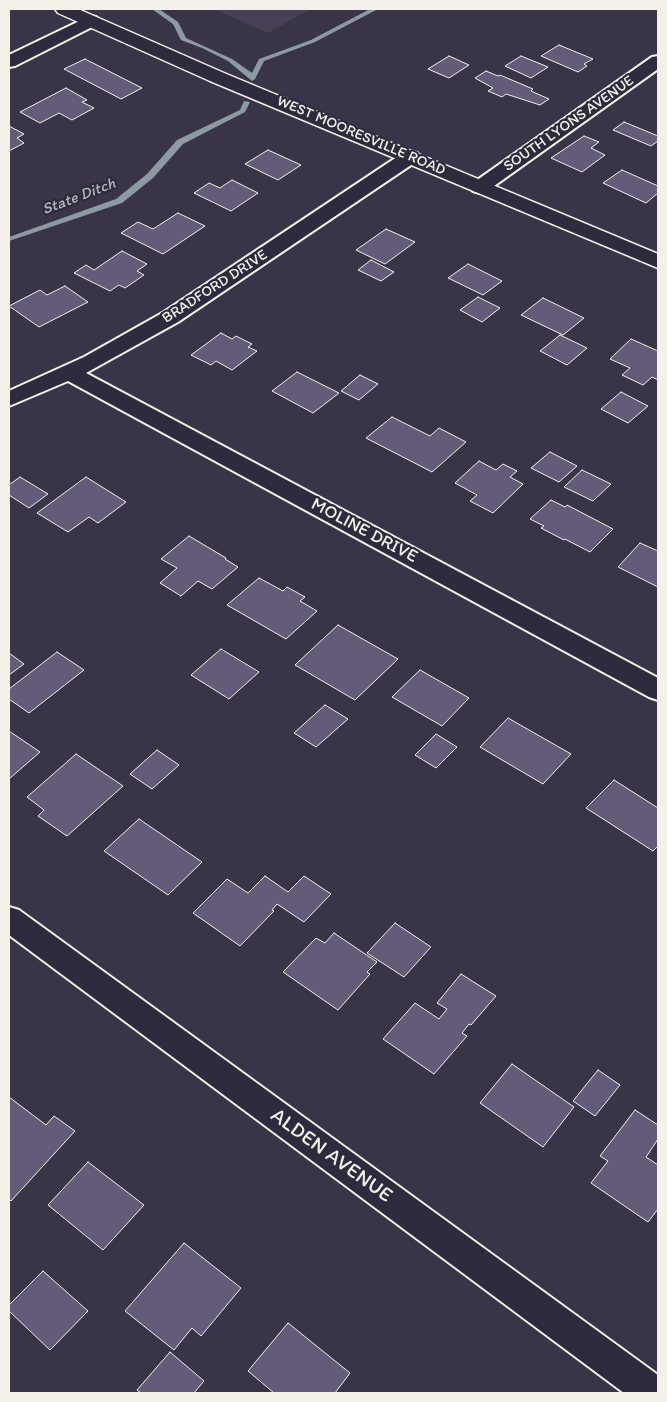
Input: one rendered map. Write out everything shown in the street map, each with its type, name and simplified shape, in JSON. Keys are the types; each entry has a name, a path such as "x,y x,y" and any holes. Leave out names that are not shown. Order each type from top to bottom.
{"main road":[{"name":"WEST MOORESVILLE ROAD","path":"64,9 658,262"}],"street":[{"path":"9,62 90,21"},
{"name":"SOUTH LYONS AVENUE","path":"480,187 658,61"},
{"name":"BRADFORD DRIVE","path":"9,399 70,372 134,339 171,317 410,157"},
{"name":"MOLINE DRIVE","path":"70,372 658,690"},
{"name":"ALDEN AVENUE","path":"9,920 653,1393"}],"shaded area":[{"path":"214,9 310,9 268,33"}],"building":[{"path":"559,45 593,59 584,64 587,66 578,72 541,56"},
{"path":"449,56 469,65 449,78 428,69"},
{"path":"521,56 548,67 531,78 505,66"},
{"path":"85,59 142,88 121,99 64,69"},
{"path":"486,71 533,89 531,91 549,99 540,105 506,94 502,97 488,91 493,88 475,78"},
{"path":"66,88 87,100 82,102 94,108 72,120 59,113 40,123 20,112"},
{"path":"624,122 658,136 658,141 651,146 613,130"},
{"path":"9,126 24,134 17,138 24,143 9,151"},
{"path":"584,136 599,142 591,148 605,155 582,172 551,158"},
{"path":"268,150 301,165 278,180 245,164"},
{"path":"622,170 658,186 658,193 646,203 603,183"},
{"path":"232,180 258,193 231,211 194,193 209,183 220,188"},
{"path":"178,213 205,226 163,254 121,233 138,222 153,229"},
{"path":"386,229 415,242 385,264 356,250"},
{"path":"122,251 147,264 137,271 144,275 125,288 119,285 110,291 74,273 86,265 94,270"},
{"path":"371,260 394,272 381,281 358,270"},
{"path":"468,264 502,281 483,295 448,278"},
{"path":"65,286 88,302 39,327 9,306 40,290 47,295"},
{"path":"478,297 500,308 482,322 460,310"},
{"path":"543,298 584,318 563,335 521,315"},
{"path":"221,333 232,339 236,336 252,344 248,347 257,351 232,370 216,361 211,365 191,355"},
{"path":"560,335 587,348 567,365 540,351"},
{"path":"631,339 658,351 658,380 652,377 643,385 622,375 630,368 610,359"},
{"path":"297,372 339,393 313,413 272,391"},
{"path":"360,375 378,384 359,400 341,391"},
{"path":"621,392 648,406 628,423 601,409"},
{"path":"392,417 430,436 439,428 466,442 432,472 366,438"},
{"path":"550,452 577,466 559,482 531,468"},
{"path":"479,461 496,470 503,464 517,471 510,477 523,484 493,513 470,501 477,495 455,483"},
{"path":"582,470 611,484 593,501 564,487"},
{"path":"20,477 48,494 29,508 9,495 9,485"},
{"path":"86,477 126,502 98,523 89,517 68,532 37,513"},
{"path":"551,500 565,507 567,505 613,529 590,552 564,540 541,528 544,526 530,519"},
{"path":"189,536 238,567 212,589 198,581 181,596 160,583 177,568 161,559"},
{"path":"640,543 658,551 658,587 618,567"},
{"path":"259,578 283,591 287,587 305,597 300,601 317,611 286,639 227,605"},
{"path":"338,625 398,659 355,700 295,665"},
{"path":"221,649 259,672 229,699 191,675"},
{"path":"57,652 84,670 29,713 9,699 9,689"},
{"path":"9,653 24,664 9,675"},
{"path":"420,670 469,698 442,726 392,697"},
{"path":"325,705 348,719 316,747 294,733"},
{"path":"508,718 571,754 543,784 480,747"},
{"path":"9,731 40,752 9,779"},
{"path":"436,734 457,747 436,768 415,755"},
{"path":"157,750 179,765 152,789 130,774"},
{"path":"76,754 123,786 67,836 38,816 44,810 27,797"},
{"path":"614,780 658,808 658,846 653,851 586,808"},
{"path":"139,819 202,862 168,895 104,851"},
{"path":"265,876 288,892 304,876 331,894 304,922 277,904 272,910 274,911 240,946 193,913 227,879 248,893"},
{"path":"395,923 431,947 404,977 367,953"},
{"path":"334,933 377,962 367,972 370,974 338,1010 283,972 316,938 325,943"},
{"path":"461,974 496,996 471,1025 469,1024 462,1033 467,1036 434,1074 383,1039 415,1003 439,1019 447,1009 437,1003"},
{"path":"512,1064 574,1107 543,1147 480,1103"},
{"path":"598,1070 620,1085 595,1116 573,1101"},
{"path":"9,1097 46,1125 54,1116 75,1131 11,1201 9,1199"},
{"path":"635,1110 658,1125 658,1139 646,1157 658,1165 658,1209 648,1222 591,1183 608,1161 600,1156"},
{"path":"88,1162 144,1205 103,1250 48,1205"},
{"path":"184,1243 241,1288 201,1336 192,1328 174,1350 125,1311"},
{"path":"43,1271 88,1311 50,1350 9,1311 9,1305"},
{"path":"288,1323 350,1373 335,1393 274,1393 248,1371"},
{"path":"170,1352 204,1381 194,1393 141,1393 137,1390"}],"waterway":[{"path":"155,9 176,23 183,39 230,60 253,77"},
{"name":"State Ditch","path":"253,77 261,60 313,41 375,9"},
{"name":"State Ditch","path":"9,239 119,201 150,176 180,142 243,111 246,102"}]}
